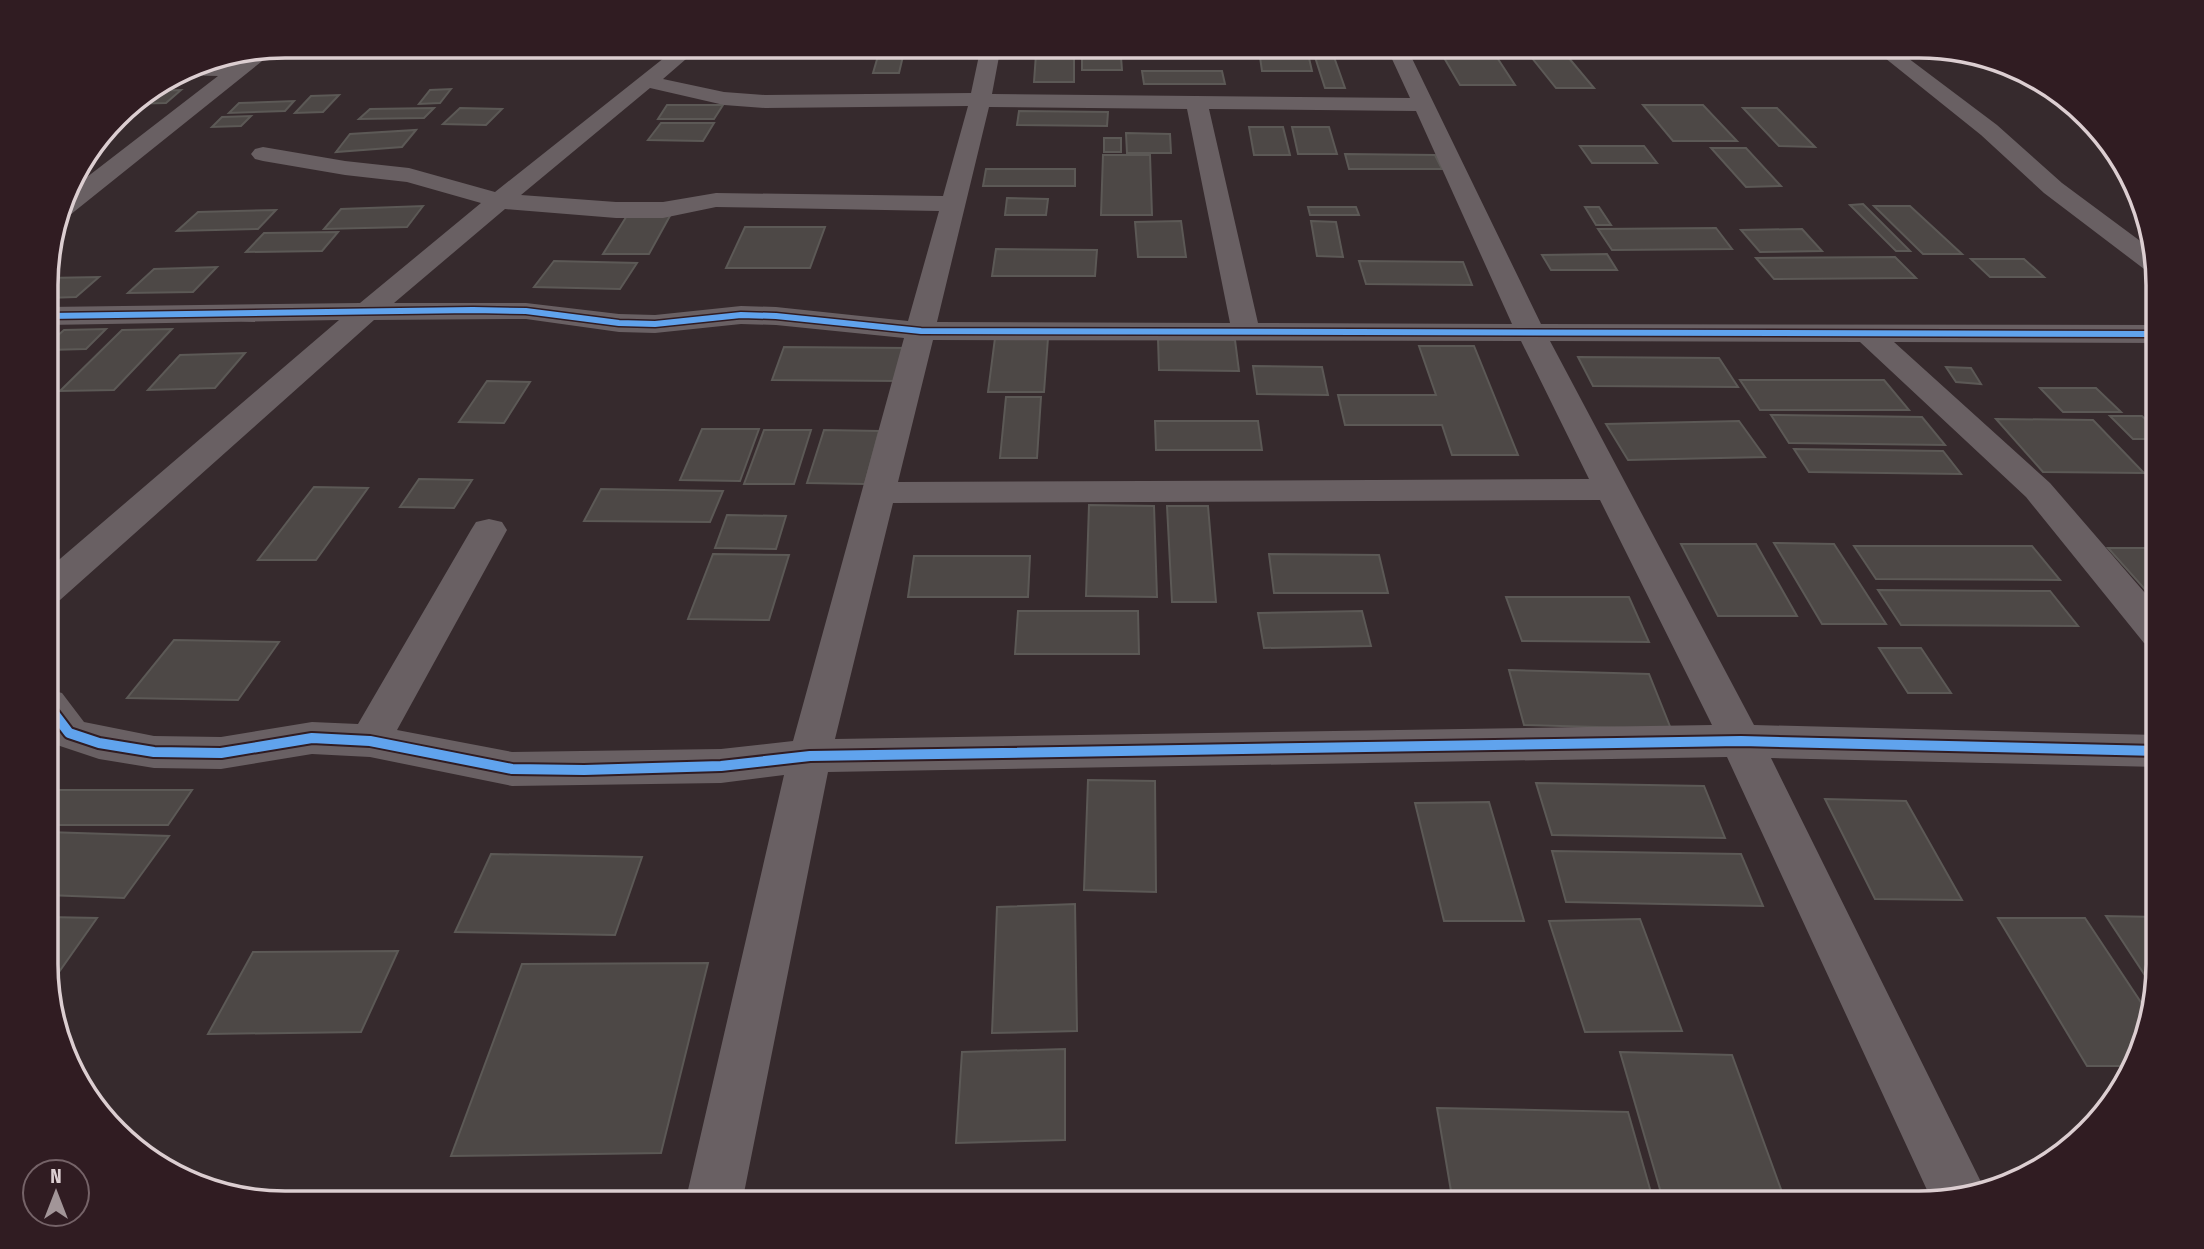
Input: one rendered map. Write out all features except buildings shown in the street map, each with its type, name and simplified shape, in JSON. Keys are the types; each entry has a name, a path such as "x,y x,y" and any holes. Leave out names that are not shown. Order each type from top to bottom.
{"street":[{"path":"58,581 365,313 676,58"},
{"path":"716,1191 810,756 921,331 989,58"},
{"path":"1401,58 1531,333 1741,741 1955,1188"},
{"path":"1895,58 1989,131 2053,188 2144,256"},
{"path":"80,187 251,61"},
{"path":"212,70 240,69"},
{"path":"646,81 733,100 796,102 911,98 1423,105"},
{"path":"1197,103 1246,332"},
{"path":"263,154 345,168 408,175 500,201 616,210 663,210 728,200 953,204"},
{"path":"58,316 526,312 619,323 655,324 741,315 776,316 921,331 2146,334"},
{"path":"1868,334 2038,490 2146,619"},
{"path":"878,493 1611,489"},
{"path":"370,741 489,530"},
{"path":"58,718 69,733 99,743 154,752 221,753 312,738 370,741 512,769 721,766 810,756 1741,741 2146,751"}],"cycle path":[{"path":"58,316 473,310 526,311 619,323 655,324 741,315 776,316 921,331 2146,334"},
{"path":"58,718 69,733 99,743 154,752 221,753 312,738 370,741 512,769 721,766 810,756 1741,741 2146,751"}]}
